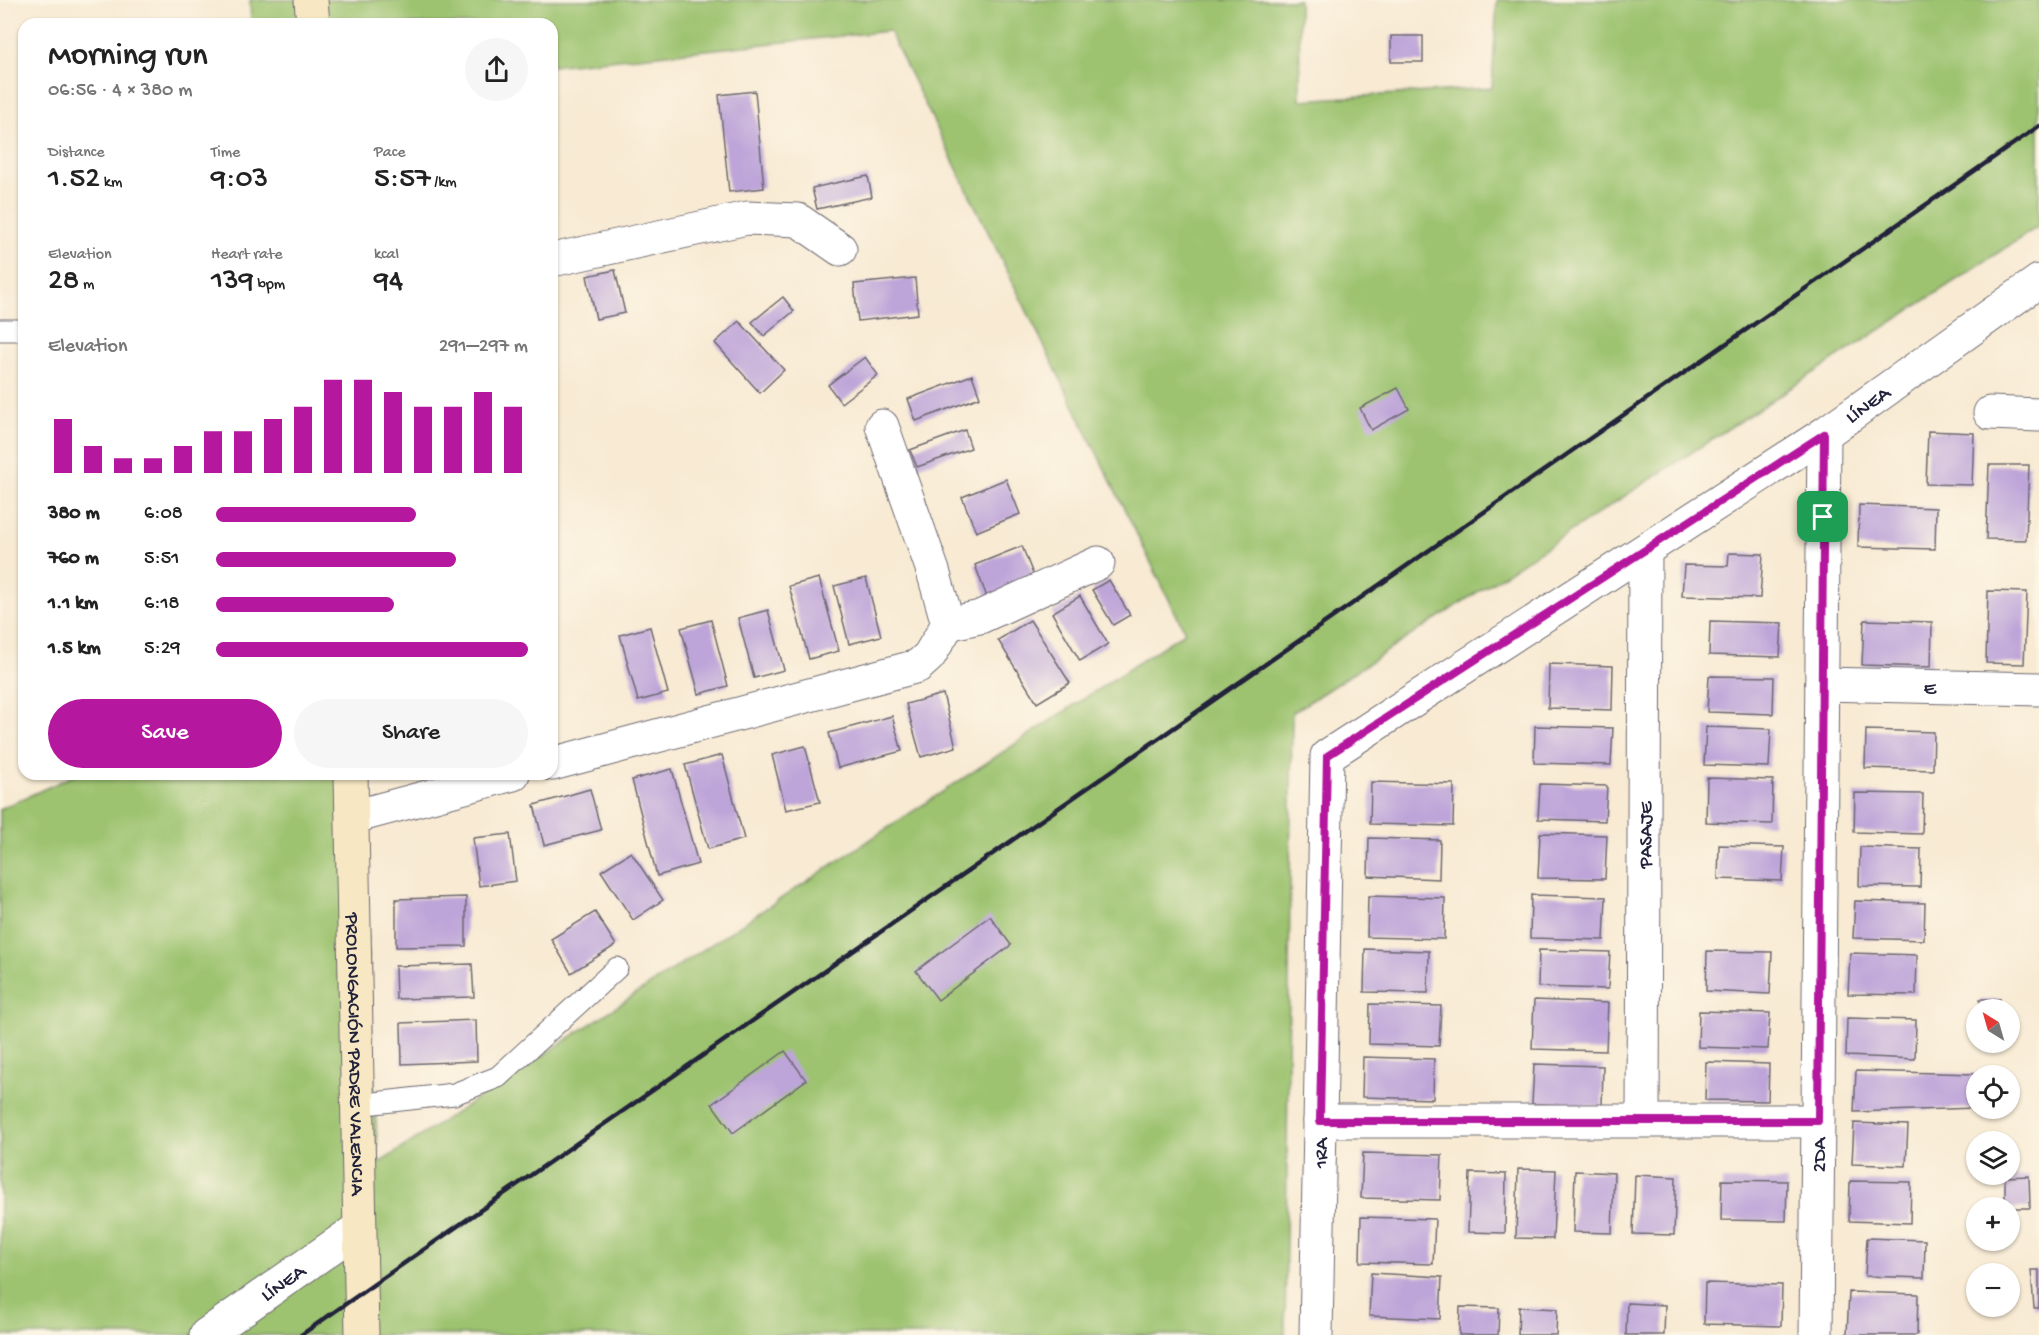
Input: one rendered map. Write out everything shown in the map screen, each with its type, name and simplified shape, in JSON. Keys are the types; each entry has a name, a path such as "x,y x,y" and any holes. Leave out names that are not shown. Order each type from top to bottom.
{"street":[{"path":"311,0 312,18"},
{"path":"558,259 747,218 798,220 840,249"},
{"name":"LÍNEA","path":"1327,756 1824,434 2039,281"},
{"path":"1990,413 2039,415"},
{"path":"558,762 918,666 929,656 948,624 933,571 882,426"},
{"name":"2DA","path":"1816,1335 1824,434"},
{"name":"PASAJE","path":"1643,1120 1645,550"},
{"path":"948,624 980,617 1098,563"},
{"name":"E","path":"1822,684 2039,689"},
{"name":"1RA","path":"1316,1335 1327,756"},
{"name":"PROLONGACIÓN PADRE VALENCIA","path":"351,780 362,1335"},
{"path":"352,817 491,780"},
{"path":"1320,1121 1818,1121"},
{"name":"LÍNEA","path":"206,1335 359,1228"}],"lane":[{"path":"0,330 18,330"},
{"path":"357,1105 454,1094 498,1077 617,968"}],"green space":[{"path":"250,0 1299,0 1300,100 1492,88 1497,0 2039,0 2039,226 1292,713 1285,1335 0,1335 0,809 64,780 359,780 378,1164 1185,632 889,31 558,65 558,18 251,18"}],"building":[{"path":"1391,36 1423,36 1423,62 1391,62"},
{"path":"755,91 764,188 729,192 719,95"},
{"path":"868,176 872,197 817,209 812,188"},
{"path":"615,270 625,313 596,319 587,276"},
{"path":"915,278 918,314 858,321 854,284"},
{"path":"783,297 794,311 764,336 752,322"},
{"path":"739,321 784,370 760,393 715,343"},
{"path":"865,357 878,375 841,403 828,385"},
{"path":"972,375 980,397 916,421 908,399"},
{"path":"1398,388 1409,409 1371,430 1360,408"},
{"path":"965,430 971,448 917,467 910,450"},
{"path":"1928,431 1974,433 1972,485 1926,484"},
{"path":"1989,465 2029,465 2026,540 1986,539"},
{"path":"1006,479 1020,514 976,532 962,497"},
{"path":"1859,505 1936,508 1935,549 1858,547"},
{"path":"1022,546 1036,582 988,600 975,565"},
{"path":"1729,553 1763,554 1760,598 1682,596 1684,565 1728,566"},
{"path":"819,578 839,651 809,659 789,586"},
{"path":"866,578 881,636 849,644 834,586"},
{"path":"1109,580 1130,615 1113,625 1092,590"},
{"path":"1988,591 2027,592 2024,664 1986,663"},
{"path":"1080,596 1108,644 1080,661 1052,613"},
{"path":"768,610 784,670 754,678 738,618"},
{"path":"711,620 728,686 699,694 681,628"},
{"path":"1030,620 1070,683 1037,703 998,640"},
{"path":"1864,620 1932,622 1931,667 1862,665"},
{"path":"1710,621 1782,623 1780,657 1709,655"},
{"path":"650,627 668,693 638,701 620,635"},
{"path":"1549,664 1613,666 1612,710 1548,708"},
{"path":"1709,676 1774,677 1773,714 1707,712"},
{"path":"943,694 956,747 921,757 906,704"},
{"path":"892,716 902,751 838,768 829,733"},
{"path":"1535,726 1613,728 1611,765 1534,763"},
{"path":"1706,727 1771,729 1769,767 1704,765"},
{"path":"1866,730 1934,732 1933,770 1865,768"},
{"path":"805,746 820,802 786,810 772,755"},
{"path":"722,755 744,839 708,849 685,765"},
{"path":"672,769 698,864 657,876 632,780"},
{"path":"1707,778 1773,780 1772,824 1706,822"},
{"path":"1371,782 1454,784 1453,826 1370,824"},
{"path":"1540,784 1607,786 1605,821 1538,819"},
{"path":"590,789 601,830 544,845 534,805"},
{"path":"1855,793 1923,794 1922,834 1854,832"},
{"path":"1540,833 1607,835 1605,879 1538,878"},
{"path":"510,834 516,881 479,886 473,838"},
{"path":"1369,838 1440,840 1439,879 1368,876"},
{"path":"1719,845 1784,847 1782,881 1718,879"},
{"path":"1860,847 1921,849 1920,887 1859,886"},
{"path":"631,852 663,900 633,920 601,871"},
{"path":"1531,895 1606,897 1604,940 1530,938"},
{"path":"1368,896 1445,898 1444,939 1367,937"},
{"path":"466,897 466,946 396,947 396,899"},
{"path":"1855,901 1925,903 1924,940 1853,938"},
{"path":"595,912 616,945 571,973 551,939"},
{"path":"990,916 1011,945 938,1000 916,971"},
{"path":"1365,949 1429,951 1428,993 1364,992"},
{"path":"1539,950 1610,952 1608,989 1538,987"},
{"path":"1707,951 1772,952 1770,994 1706,991"},
{"path":"1850,953 1917,955 1916,995 1848,994"},
{"path":"472,964 474,997 396,999 395,966"},
{"path":"1534,1000 1608,1003 1606,1051 1532,1049"},
{"path":"1370,1004 1441,1006 1439,1046 1369,1044"},
{"path":"1699,1011 1770,1013 1768,1049 1698,1047"},
{"path":"1847,1018 1916,1020 1915,1059 1846,1056"},
{"path":"476,1020 477,1061 402,1064 401,1023"},
{"path":"785,1051 806,1080 733,1133 712,1104"},
{"path":"1363,1057 1434,1059 1433,1099 1362,1097"},
{"path":"1706,1062 1769,1064 1768,1101 1705,1100"},
{"path":"1534,1064 1603,1066 1602,1106 1532,1104"},
{"path":"1856,1071 1966,1074 1966,1108 1854,1112"},
{"path":"1854,1123 1908,1125 1906,1166 1852,1164"},
{"path":"1363,1153 1442,1155 1440,1200 1361,1198"},
{"path":"1518,1169 1556,1170 1553,1239 1516,1238"},
{"path":"1575,1171 1614,1173 1612,1233 1573,1232"},
{"path":"1470,1173 1506,1174 1505,1233 1468,1232"},
{"path":"1635,1175 1676,1177 1674,1235 1633,1234"},
{"path":"2020,1176 2029,1176 2030,1208 2020,1208 2020,1197 2005,1197 2005,1185 2020,1185"},
{"path":"1722,1180 1787,1181 1786,1221 1721,1220"},
{"path":"1850,1181 1911,1182 1910,1223 1849,1221"},
{"path":"1361,1217 1435,1219 1433,1264 1360,1262"},
{"path":"1867,1238 1925,1240 1924,1278 1865,1276"},
{"path":"2031,1270 2039,1270 2039,1308 2034,1308"},
{"path":"1371,1273 1442,1277 1440,1319 1369,1316"},
{"path":"1705,1283 1782,1285 1781,1326 1704,1324"},
{"path":"1849,1292 1918,1294 1917,1335 1847,1335"},
{"path":"1627,1303 1665,1305 1664,1335 1626,1335"},
{"path":"1460,1307 1499,1308 1498,1335 1459,1335"},
{"path":"1519,1307 1557,1309 1556,1335 1518,1335"}],"railway":[{"path":"301,1335 2039,126"}],"route":[{"path":"1824,434 1823,517 1818,1121 1320,1121 1327,756 1824,434"}]}
